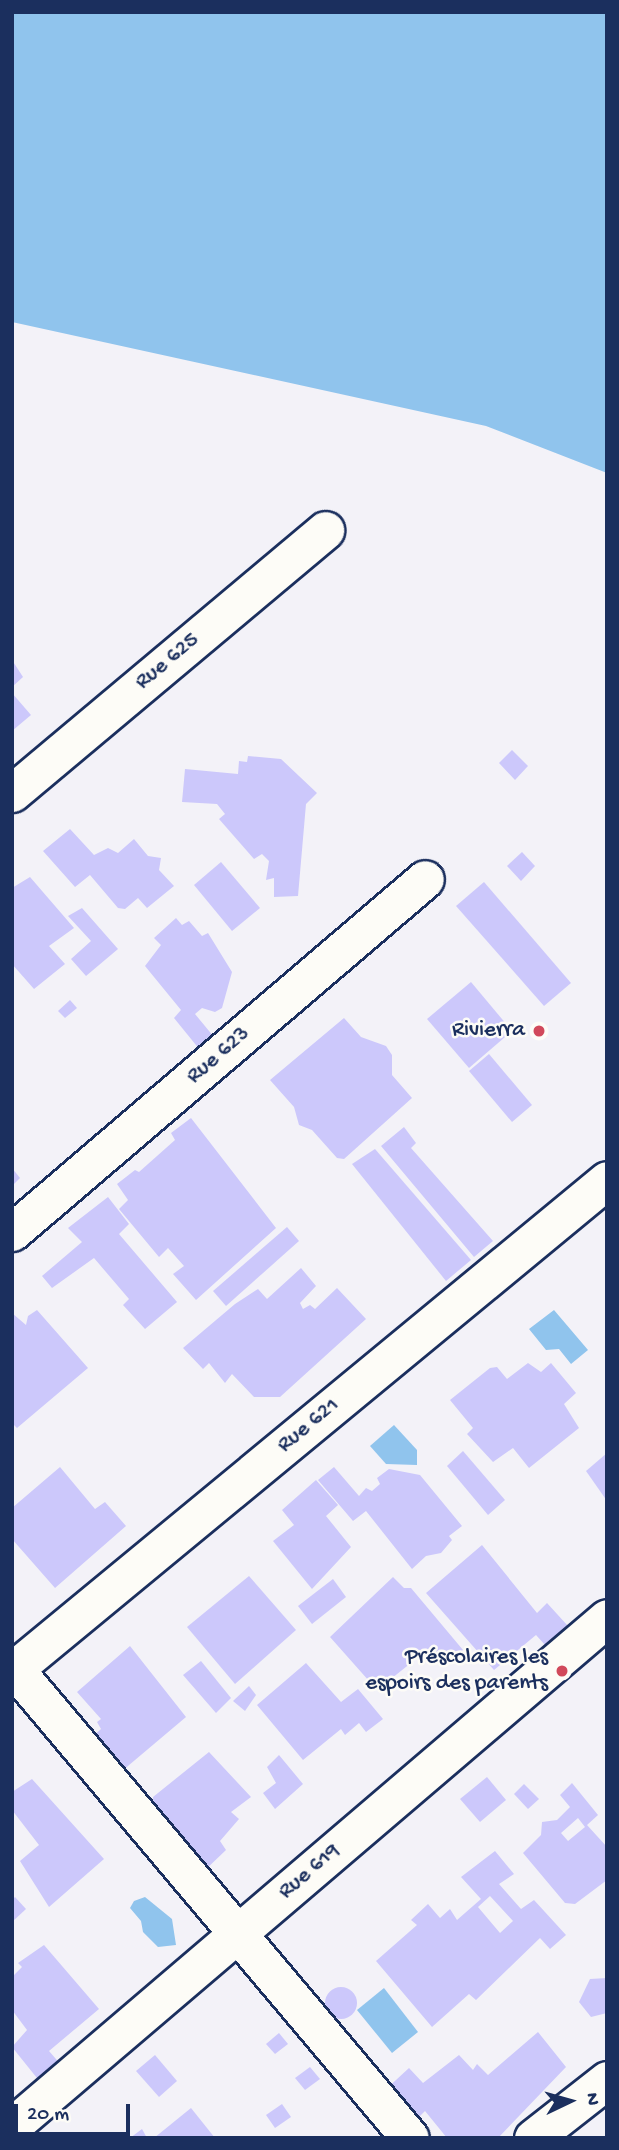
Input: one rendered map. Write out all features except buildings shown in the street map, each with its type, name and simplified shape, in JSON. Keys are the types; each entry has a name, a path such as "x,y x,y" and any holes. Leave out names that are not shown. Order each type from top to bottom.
{"street":[{"name":"Rue 625","path":"12,793 324,530"},
{"name":"Rue 623","path":"12,1232 425,879"},
{"name":"Rue 621","path":"13,1669 607,1180"},
{"name":"Rue 619","path":"12,2126 607,1618"},
{"path":"13,1669 410,2138"},
{"path":"533,2138 607,2080"}],"water":[{"path":"12,12 607,12 607,473 486,426 12,322"},
{"path":"554,1310 588,1350 571,1364 559,1349 546,1350 529,1329"},
{"path":"394,1425 417,1450 417,1465 386,1464 370,1446"},
{"path":"145,1897 172,1919 176,1945 158,1947 143,1932 141,1921 130,1908 134,1901"},
{"path":"384,1988 418,2032 392,2053 357,2010"}],"place":[{"name":"Rivierra","path":"539,1031"},
{"name":"Préscolaires les espoirs des parents","path":"562,1671"}]}
